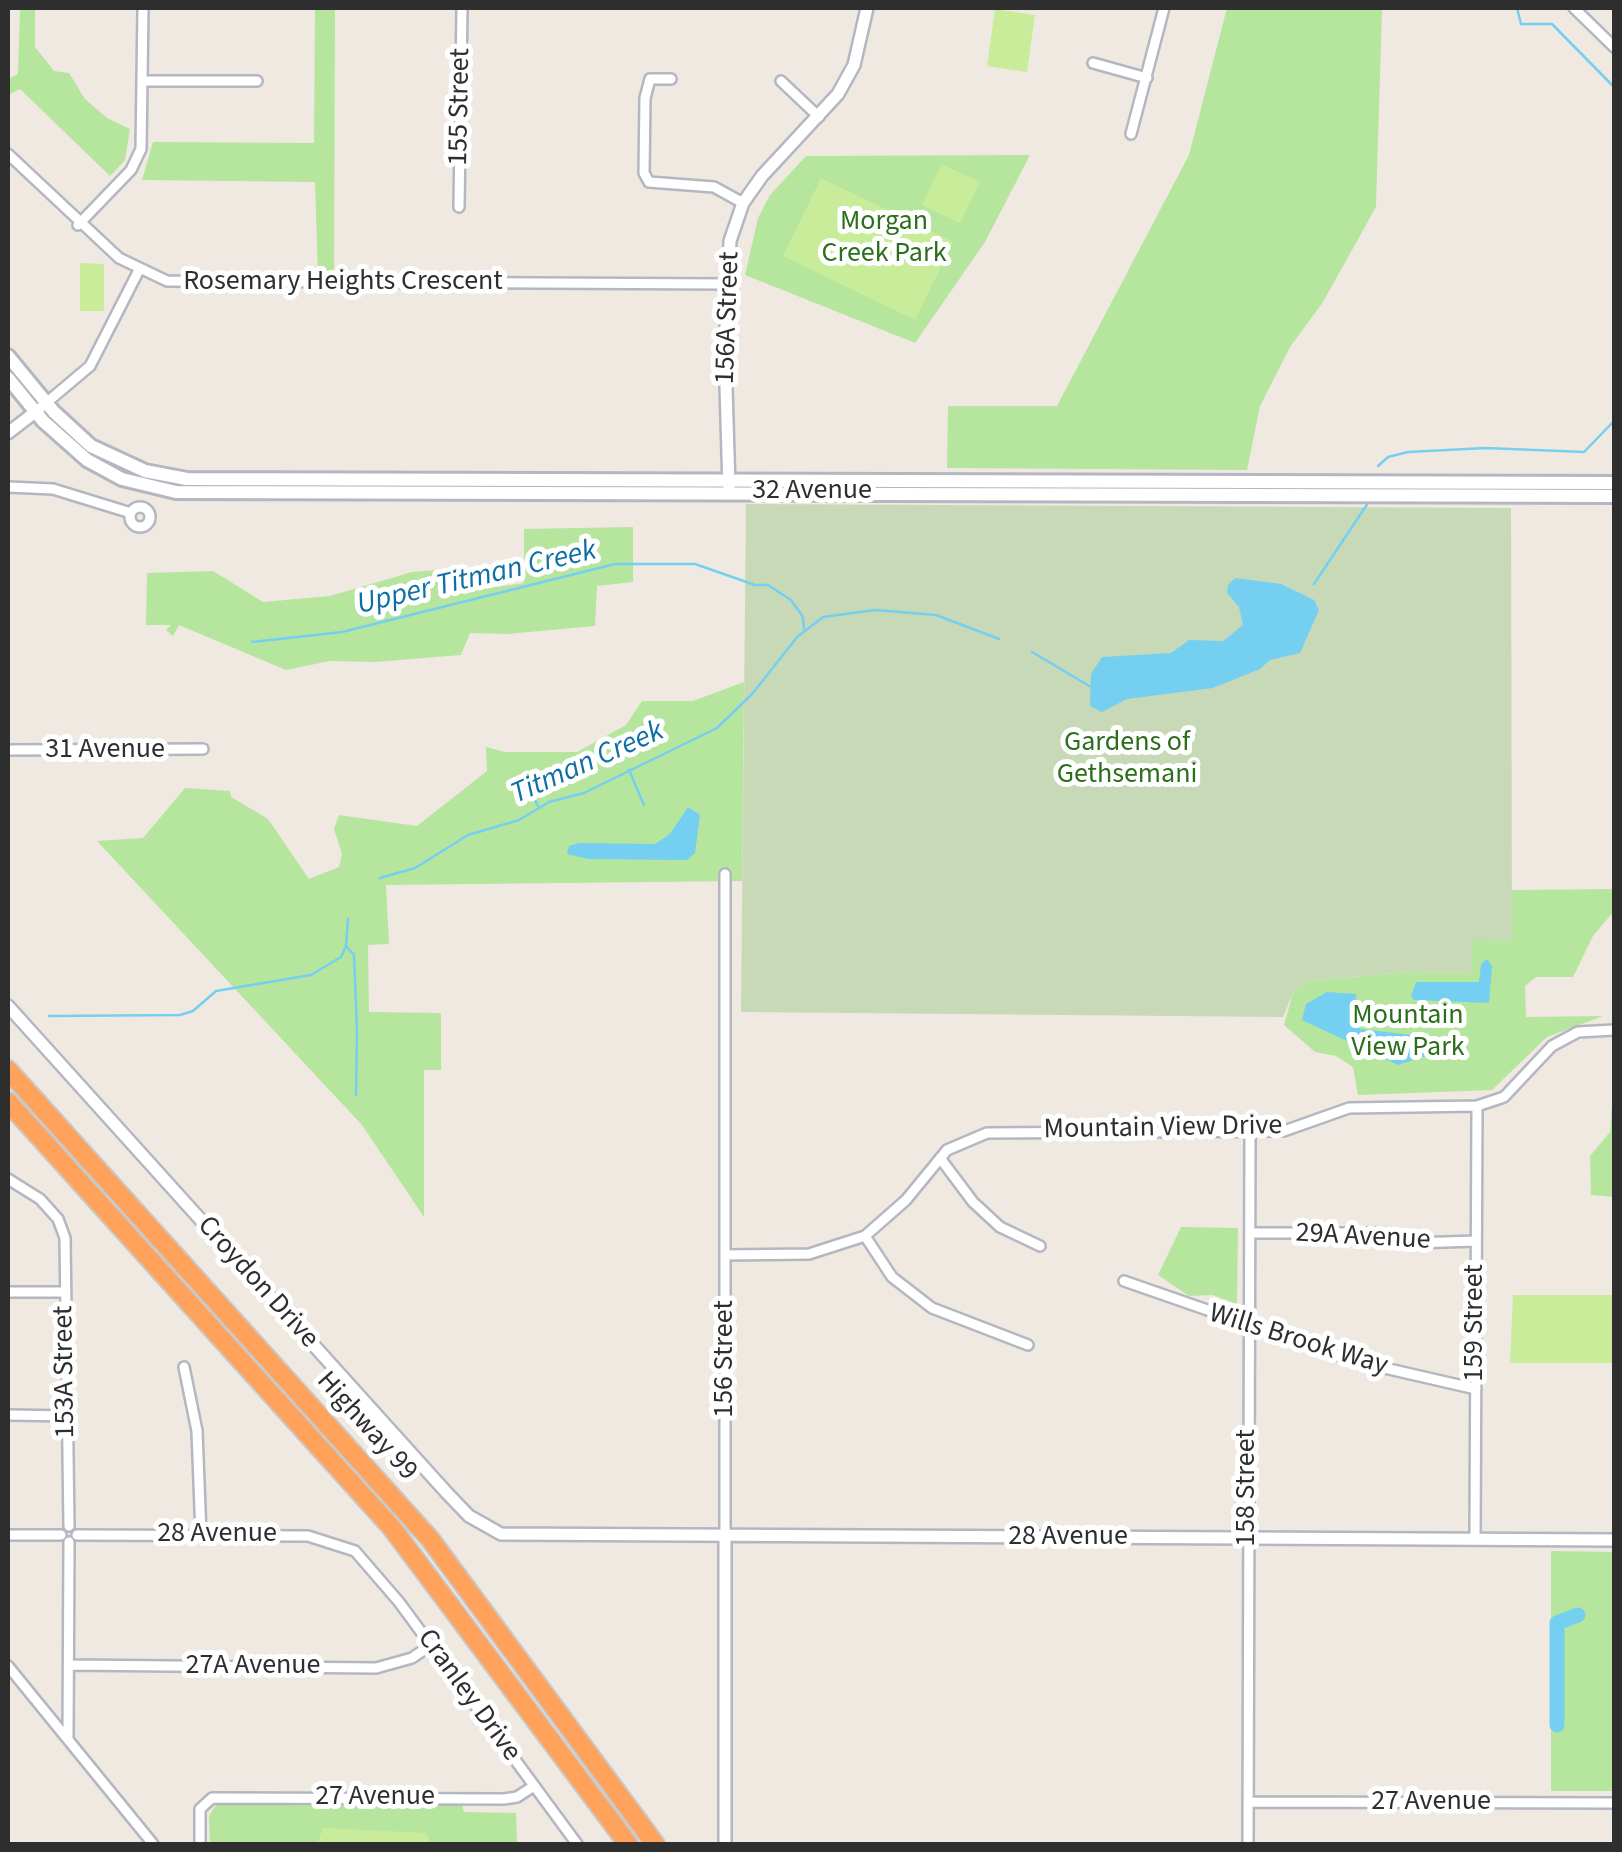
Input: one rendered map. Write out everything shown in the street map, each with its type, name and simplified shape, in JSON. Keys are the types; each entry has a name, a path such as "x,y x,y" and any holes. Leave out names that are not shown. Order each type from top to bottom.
{"highway":[{"name":"Highway 99","path":"8,1070 430,1540 655,1844"},
{"name":"Highway 99","path":"8,1102 392,1528 628,1844"}],"main road":[{"path":"8,356 41,408"},
{"path":"8,378 41,408"},
{"name":"32 Avenue","path":"41,408 91,446 126,464 161,475 1614,496"},
{"name":"32 Avenue","path":"41,408 86,460 122,479 157,489 405,492 728,485 1614,483"},
{"path":"405,492 410,486 455,486 467,480"}],"street":[{"path":"78,225 135,164 143,140 143,8"},
{"name":"155 Street","path":"459,207 462,8"},
{"name":"156A Street","path":"728,485 726,284 730,241 744,204 762,176 819,117 854,65 867,8"},
{"path":"1131,134 1164,8"},
{"path":"1574,8 1614,47"},
{"path":"1093,63 1147,78"},
{"path":"670,79 650,79 645,98 644,173 649,182 714,187 744,204"},
{"path":"143,81 256,81"},
{"path":"782,81 819,117"},
{"name":"Rosemary Heights Crescent","path":"8,154 78,225 139,270 183,283 726,284"},
{"path":"8,434 90,366 139,270"},
{"path":"8,488 53,489 131,513"},
{"name":"31 Avenue","path":"8,750 204,749"},
{"name":"156 Street","path":"725,874 726,1844"},
{"name":"Croydon Drive","path":"8,1006 469,1516 501,1534 522,1536"},
{"name":"Mountain View Drive","path":"725,1255 809,1254 864,1236 906,1200 940,1158 965,1140 986,1132 1284,1131 1348,1108 1477,1106 1504,1097 1552,1046 1578,1032 1614,1030"},
{"name":"159 Street","path":"1475,1539 1477,1106"},
{"name":"158 Street","path":"1248,1844 1250,1132"},
{"path":"940,1158 1000,1227 1040,1246"},
{"name":"153A Street","path":"8,1179 40,1199 58,1219 66,1247 69,1537"},
{"name":"29A Avenue","path":"1250,1234 1378,1233 1414,1243 1476,1241"},
{"path":"864,1236 892,1277 932,1308 1028,1345"},
{"name":"Wills Brook Way","path":"1124,1281 1354,1362 1476,1388"},
{"path":"8,1292 64,1292"},
{"path":"184,1366 198,1431 201,1535"},
{"path":"8,1415 67,1416"},
{"name":"28 Avenue","path":"8,1535 308,1536 355,1550"},
{"name":"28 Avenue","path":"522,1536 1614,1540"},
{"path":"68,1738 69,1537"},
{"name":"Cranley Drive","path":"355,1550 369,1562 577,1844"},
{"name":"27A Avenue","path":"69,1665 376,1668 412,1658 431,1645"},
{"path":"8,1666 153,1844"},
{"name":"27 Avenue","path":"200,1844 200,1809 212,1798 504,1799 518,1797 534,1786"},
{"name":"27 Avenue","path":"1248,1802 1614,1803"}],"green space":[{"path":"20,8 35,8 35,47 54,71 69,73 85,99 107,118 130,129 125,160 110,176 20,89 8,95 8,79 18,74"},
{"path":"315,8 335,8 334,278 318,278 315,182 142,180 153,142 314,143"},
{"path":"1227,8 1382,8 1376,207 1323,302 1290,347 1260,406 1247,470 947,468 948,406 1057,406 1189,155"},
{"path":"995,9 1035,15 1027,72 987,66"},
{"name":"Morgan Creek Park","path":"1030,155 985,242 915,343 745,275 758,218 770,195 806,156"},
{"path":"941,164 980,182 960,223 922,205"},
{"path":"821,178 953,242 915,320 783,256"},
{"path":"80,263 104,264 104,311 80,311"},
{"name":"Gardens of Gethsemani","path":"746,504 1511,508 1512,941 1472,940 1472,973 1407,972 1308,981 1293,993 1283,1017 741,1012"},
{"path":"633,527 633,582 597,586 595,626 507,634 470,633 461,655 375,662 330,661 286,670 179,625 173,636 166,630 171,625 146,625 147,573 213,571 263,602 330,596 412,572 463,568 463,592 524,583 524,529"},
{"path":"744,682 742,881 386,885 389,944 368,945 369,1012 441,1013 441,1070 424,1070 424,1217 362,1125 97,841 143,838 185,788 230,791 231,797 268,819 309,879 339,867 342,854 334,829 339,815 417,826 487,771 486,747 505,752 577,752 626,725 642,701 693,701"},
{"name":"Mountain View Park","path":"1614,889 1614,911 1593,936 1573,977 1536,977 1525,986 1526,1017 1603,1016 1547,1037 1492,1090 1358,1095 1353,1067 1336,1056 1315,1052 1284,1025 1293,993 1308,981 1407,972 1472,973 1472,940 1512,940 1512,890"},
{"path":"1614,1079 1614,1197 1591,1195 1590,1156 1610,1132"},
{"path":"1181,1227 1238,1228 1237,1304 1213,1295 1189,1296 1158,1275"},
{"path":"1513,1295 1614,1295 1614,1363 1510,1363"},
{"path":"1551,1551 1614,1552 1614,1791 1551,1791"},
{"path":"216,1805 462,1805 464,1812 516,1813 517,1844 210,1844 209,1816"},
{"path":"323,1828 426,1833 431,1844 317,1844"}],"water":[{"path":"1235,578 1281,584 1314,600 1319,610 1300,653 1270,660 1260,669 1213,688 1127,699 1102,712 1090,706 1091,674 1102,657 1171,653 1189,640 1223,641 1243,625 1239,607 1227,593"},
{"path":"688,807 700,815 695,853 687,860 588,859 567,854 569,846 579,843 655,844 670,834"},
{"path":"1487,959 1492,966 1489,1003 1414,1000 1411,996 1416,982 1479,982 1481,964"},
{"path":"1327,992 1356,994 1355,1020 1360,1029 1421,1036 1428,1043 1429,1055 1398,1065 1302,1020 1306,1004"}],"waterway":[{"path":"1517,8 1521,24 1552,24 1614,87"},
{"name":"Titman Creek","path":"1378,466 1388,457 1408,452 1486,448 1584,452 1614,421"},
{"name":"Titman Creek","path":"1314,584 1368,503"},
{"name":"Upper Titman Creek","path":"252,642 342,632 615,564 695,564 755,585 768,585 791,600 803,617 804,629"},
{"name":"Titman Creek","path":"380,878 415,868 468,835 519,820 549,802 584,793 717,728 753,693 797,637 823,617 875,610 936,615 999,639"},
{"path":"1032,652 1091,687"},
{"path":"629,770 644,805"},
{"path":"526,780 538,806"},
{"name":"Titman Creek","path":"348,919 346,946 354,955 356,1095"},
{"path":"49,1016 180,1015 193,1011 216,991 311,975 341,957 346,946"},
{"path":"1557,1725 1557,1623 1578,1615"}]}
